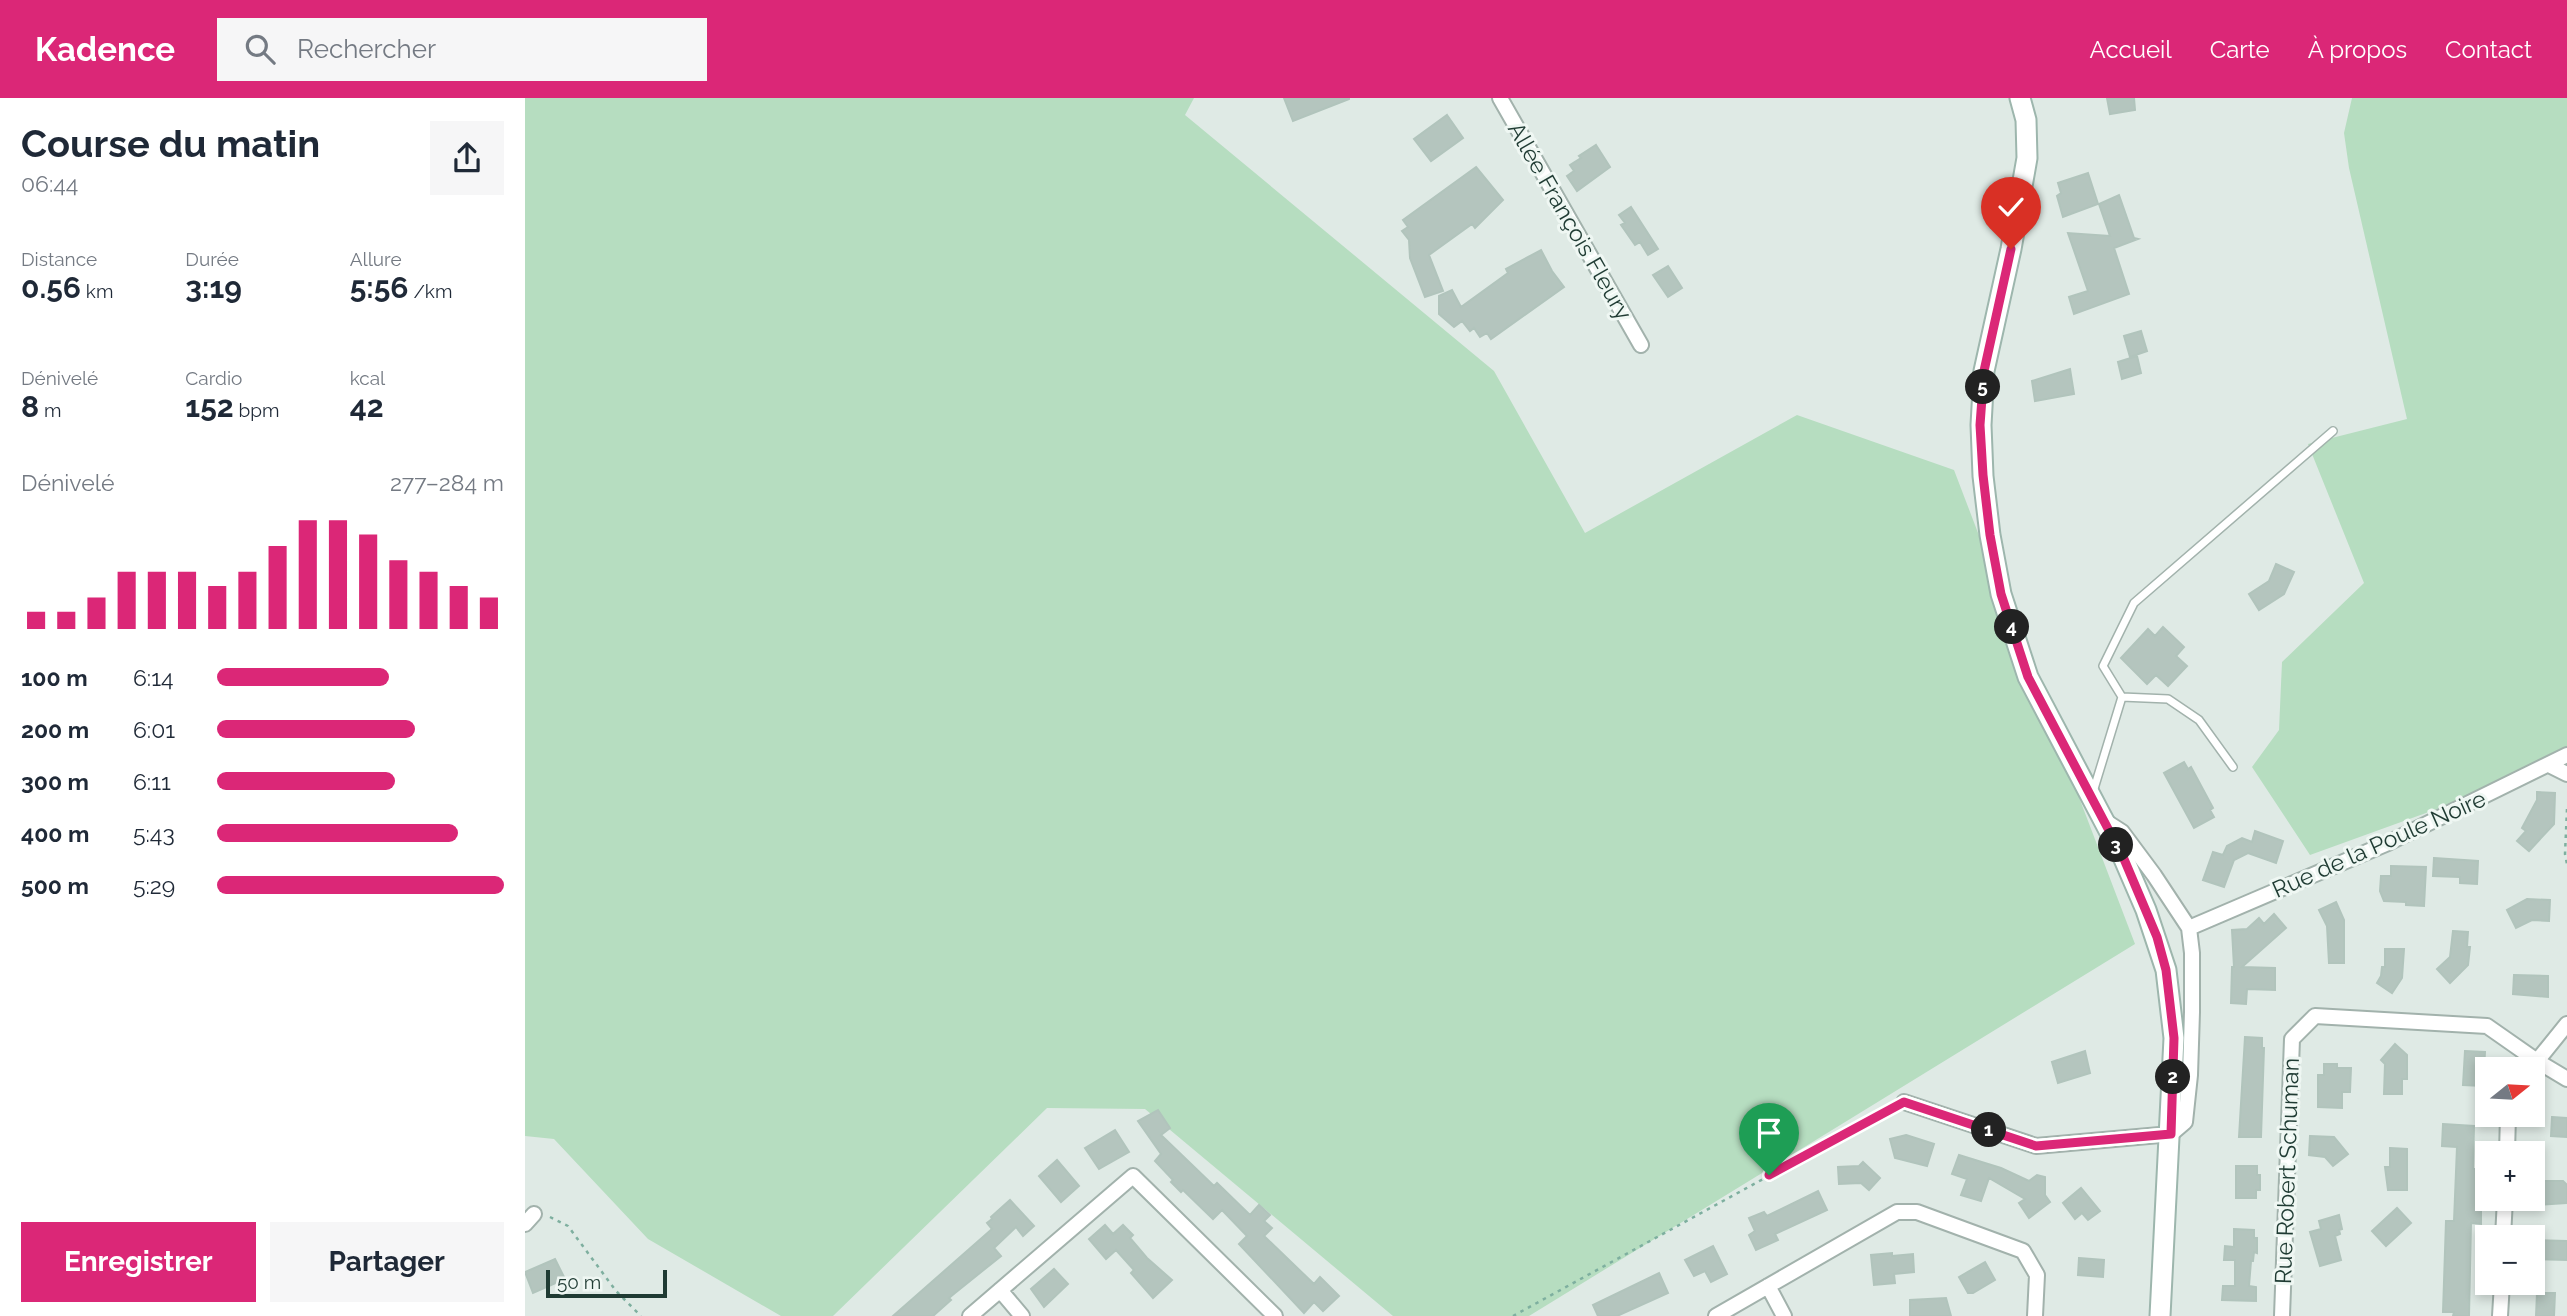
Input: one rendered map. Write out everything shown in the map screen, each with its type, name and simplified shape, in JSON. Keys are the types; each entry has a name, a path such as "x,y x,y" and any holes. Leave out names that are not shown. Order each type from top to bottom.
{"main road":[{"path":"2019,98 2026,120 2027,158 2011,249 1984,371 1980,425 1983,475 2001,594 2028,677 2104,821 2146,910 2166,970 2174,1038 2160,1316"}],"street":[{"name":"Allée François Fleury","path":"1500,98 1641,345"},
{"name":"Rue de la Poule Noire","path":"2189,928 2388,843 2567,755"},
{"path":"2549,765 2567,774"},
{"path":"1904,1102 2036,1146 2171,1134 2185,1122 2190,1075 2192,953 2189,928 2122,832 2104,821"},
{"name":"Rue Robert Schuman","path":"2282,1316 2292,1039 2315,1016 2487,1026 2524,1057"},
{"path":"2540,1057 2567,1024"},
{"name":"Rue Robert Schuman","path":"2545,1070 2567,1079"},
{"path":"970,1316 1133,1176 1275,1316"},
{"path":"1716,1316 1897,1212 1917,1212 2024,1251 2037,1275 2035,1316"},
{"path":"1768,1286 1784,1316"},
{"path":"1000,1290 1022,1316"},
{"path":"2500,1316 2501,1295"}],"lane":[{"path":"2091,797 2122,697 2103,666 2134,603 2333,431"},
{"path":"2122,697 2168,699 2199,720 2233,767"}],"path":[{"path":"2567,809 2567,864"},
{"path":"1513,1316 1904,1102"},
{"path":"529,1219 545,1215 568,1226 616,1291 641,1316"}],"green space":[{"path":"525,98 1194,98 1185,115 1494,371 1585,533 1797,415 1954,470 2135,944 1529,1316 1393,1316 1145,1109 1047,1108 833,1316 781,1316 648,1239 554,1139 525,1136"},
{"path":"2352,98 2567,98 2567,759 2310,855 2252,767 2279,730 2282,662 2364,583 2308,444 2407,419 2349,168 2344,133"}],"building":[{"path":"1284,98 1349,98 1349,99 1293,121"},
{"path":"2107,98 2134,98 2135,110 2110,114"},
{"path":"1447,115 1463,138 1431,161 1414,139"},
{"path":"1596,145 1610,167 1577,191 1567,176 1574,171 1570,165"},
{"path":"1476,167 1503,200 1475,228 1472,224 1429,255 1443,291 1425,297 1410,258 1409,240 1402,231 1408,227 1403,220"},
{"path":"2088,173 2098,204 2063,217 2057,196 2061,193 2058,183"},
{"path":"2119,195 2134,238 2138,239 2114,248 2129,294 2074,314 2069,297 2088,291 2068,233 2110,236 2099,204"},
{"path":"1631,207 1658,249 1648,255 1640,242 1635,245 1621,225 1625,223 1619,215"},
{"path":"1541,250 1564,287 1491,339 1487,333 1480,337 1474,328 1470,331 1462,321 1454,327 1439,314 1439,296 1452,290 1461,307 1508,273 1506,269"},
{"path":"1668,266 1682,288 1668,297 1653,275"},
{"path":"2141,331 2147,351 2130,357 2124,336"},
{"path":"2137,356 2141,373 2122,379 2118,362"},
{"path":"2070,369 2074,394 2035,401 2032,381"},
{"path":"2276,564 2294,572 2284,594 2259,610 2249,594 2269,581"},
{"path":"2163,627 2184,647 2176,656 2187,666 2168,686 2156,675 2147,684 2121,658 2148,629 2155,636"},
{"path":"2184,762 2188,769 2191,767 2213,808 2210,810 2214,817 2194,828 2164,773"},
{"path":"2537,792 2555,793 2554,824 2529,851 2517,841 2526,831 2522,828 2537,800"},
{"path":"2255,831 2283,841 2276,863 2248,853 2234,860 2224,887 2203,880 2213,852 2223,855 2227,846 2242,838 2252,842"},
{"path":"2434,858 2478,861 2477,884 2460,883 2460,877 2433,876"},
{"path":"2391,866 2426,867 2424,906 2384,901 2380,891 2381,876 2391,876"},
{"path":"2527,899 2550,900 2549,921 2532,920 2516,928 2507,910"},
{"path":"2336,902 2344,920 2344,963 2329,963 2327,926 2319,910"},
{"path":"2274,914 2286,928 2242,967 2275,968 2275,990 2247,989 2246,1004 2231,1003 2234,967 2232,930 2247,929 2259,918 2264,924"},
{"path":"2453,931 2468,932 2467,947 2470,947 2468,965 2450,983 2437,969 2450,957"},
{"path":"2385,949 2404,949 2402,978 2392,993 2377,983 2382,967 2385,967"},
{"path":"2514,975 2548,976 2548,997 2513,994"},
{"path":"2245,1037 2262,1038 2264,1048 2261,1137 2239,1137"},
{"path":"2395,1044 2407,1055 2407,1079 2402,1079 2402,1094 2384,1094 2385,1064 2381,1060"},
{"path":"2085,1051 2090,1073 2058,1083 2052,1062"},
{"path":"2465,1051 2485,1052 2485,1057 2475,1057 2475,1086 2463,1085"},
{"path":"2324,1064 2351,1068 2350,1092 2342,1092 2342,1108 2318,1107 2318,1075 2324,1075"},
{"path":"1158,1110 1170,1128 1161,1135 1214,1186 1217,1183 1250,1215 1259,1205 1270,1215 1264,1221 1272,1228 1264,1236 1314,1284 1320,1277 1339,1296 1323,1311 1314,1302 1304,1313 1239,1244 1247,1236 1222,1210 1213,1219 1171,1182 1173,1180 1155,1161 1161,1154 1138,1121"},
{"path":"2552,1117 2567,1118 2567,1137 2551,1136"},
{"path":"2443,1124 2474,1126 2475,1211 2481,1211 2481,1224 2471,1223 2469,1316 2453,1316 2454,1312 2443,1312 2446,1221 2454,1221 2457,1147 2442,1146"},
{"path":"1115,1130 1129,1152 1099,1169 1085,1148"},
{"path":"1906,1135 1934,1144 1927,1166 1895,1158 1890,1139"},
{"path":"2310,1136 2334,1137 2348,1154 2333,1166 2325,1157 2309,1155"},
{"path":"2390,1148 2407,1149 2407,1190 2388,1190 2385,1167 2390,1167"},
{"path":"1959,1155 2001,1168 2029,1181 2037,1175 2045,1177 2045,1195 2050,1202 2029,1218 2019,1203 2025,1199 1989,1178 1981,1201 1961,1195 1967,1179 1952,1174"},
{"path":"1057,1160 1079,1186 1061,1202 1039,1176"},
{"path":"1863,1162 1880,1178 1869,1190 1861,1183 1839,1184 1838,1167 1859,1166"},
{"path":"2236,1166 2257,1166 2260,1190 2256,1190 2256,1198 2236,1198"},
{"path":"2545,1181 2563,1181 2567,1185 2567,1203 2545,1204"},
{"path":"2081,1188 2100,1211 2088,1220 2082,1213 2075,1219 2063,1203"},
{"path":"1818,1191 1827,1210 1775,1234 1778,1240 1756,1250 1749,1235 1755,1231 1749,1218 1764,1212 1767,1216"},
{"path":"1010,1200 1034,1226 1023,1236 1016,1227 994,1248 1001,1256 949,1298 951,1300 933,1316 893,1316 992,1229 987,1223"},
{"path":"2397,1208 2411,1223 2386,1246 2372,1231"},
{"path":"2339,1215 2342,1229 2339,1230 2340,1234 2335,1236 2341,1260 2320,1266 2310,1232 2321,1229 2319,1221"},
{"path":"1105,1225 1113,1234 1123,1225 1133,1235 1130,1238 1147,1258 1172,1280 1153,1298 1131,1273 1134,1270 1116,1250 1106,1259 1089,1239"},
{"path":"2234,1229 2254,1230 2254,1238 2257,1238 2257,1253 2254,1252 2251,1261 2249,1286 2256,1287 2256,1301 2222,1300 2223,1286 2235,1286 2235,1260 2224,1260 2225,1246 2234,1247"},
{"path":"2545,1240 2567,1241 2567,1260 2545,1259"},
{"path":"1713,1246 1727,1274 1711,1282 1705,1271 1694,1276 1685,1260"},
{"path":"1892,1253 1892,1256 1913,1254 1914,1272 1894,1274 1895,1283 1874,1285 1871,1255"},
{"path":"2079,1258 2104,1260 2103,1277 2078,1275"},
{"path":"555,1259 565,1279 533,1293 525,1272"},
{"path":"1985,1262 1995,1280 1973,1293 1968,1293 1959,1277"},
{"path":"1054,1269 1068,1284 1044,1307 1031,1289"},
{"path":"1659,1273 1668,1293 1617,1316 1598,1316 1593,1305"},
{"path":"2555,1293 2554,1316 2536,1316 2537,1295"},
{"path":"1946,1298 1951,1316 1910,1316 1910,1300"}],"route":[{"path":"1769,1175 1904,1102 2036,1146 2171,1134 2174,1038 2166,970 2157,937 2124,859 2028,677 2001,594 1990,535 1980,425 1984,371 2011,249"}]}
